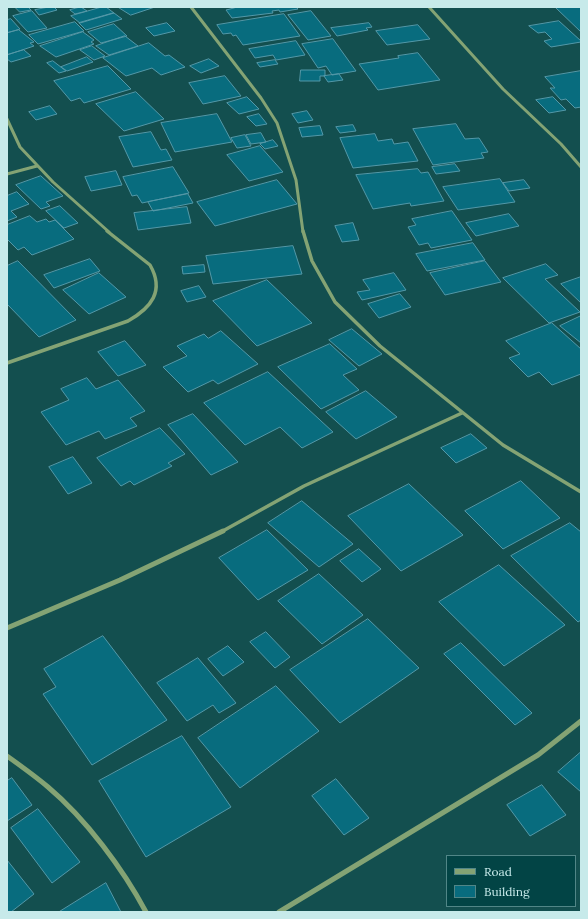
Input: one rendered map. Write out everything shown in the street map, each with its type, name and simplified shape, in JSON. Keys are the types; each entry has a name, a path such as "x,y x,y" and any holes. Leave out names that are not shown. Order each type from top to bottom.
{"street":[{"path":"191,7 262,98 277,123 296,180 303,233 312,261 334,302 380,346 503,445 581,492"},
{"path":"429,7 503,89 561,144 581,167"},
{"path":"7,119 20,147 37,166 96,222 150,265 157,280 156,290 151,303 144,311 128,321 7,363"},
{"path":"7,174 37,166"},
{"path":"7,628 120,580 203,540 304,486 462,413"},
{"path":"279,912 538,755 581,721"},
{"path":"7,756 49,788 90,829 134,890 146,912"}],"building":[{"path":"15,7 28,7 31,10 20,12"},
{"path":"54,7 57,10 39,15 35,10"},
{"path":"81,7 87,11 75,14 70,10"},
{"path":"106,7 114,13 80,23 71,16"},
{"path":"118,7 155,7 131,15"},
{"path":"233,7 296,7 298,9 280,12 279,10 272,11 273,13 232,18 226,10 234,8"},
{"path":"581,7 581,32 556,8"},
{"path":"32,11 47,28 28,32 13,16"},
{"path":"311,11 331,36 308,40 288,15"},
{"path":"114,13 122,19 86,30 79,23"},
{"path":"284,14 300,36 243,45 236,35 233,36 231,33 223,34 217,25"},
{"path":"11,19 20,29 7,33 7,20"},
{"path":"559,21 581,42 551,47 544,41 552,39 545,32 538,33 529,26"},
{"path":"75,22 84,31 38,44 29,35"},
{"path":"167,23 175,31 154,36 146,28"},
{"path":"369,23 372,27 366,28 368,30 337,36 331,28"},
{"path":"114,24 127,36 101,43 88,32"},
{"path":"418,25 430,39 387,45 376,31"},
{"path":"19,30 34,42 30,43 34,46 7,55 7,33"},
{"path":"83,32 94,40 91,42 94,44 56,57 40,46"},
{"path":"125,36 138,46 109,55 96,46"},
{"path":"333,39 356,71 332,75 326,66 318,68 302,44"},
{"path":"296,41 305,55 276,60 273,55 255,58 249,49"},
{"path":"149,43 165,56 169,55 185,67 161,75 152,68 126,76 103,58"},
{"path":"92,46 105,56 94,60 80,50"},
{"path":"24,50 31,56 11,62 7,59 7,55"},
{"path":"418,53 440,80 378,90 359,64 399,58 398,56"},
{"path":"87,57 93,62 67,71 61,67"},
{"path":"209,59 219,66 201,73 190,66"},
{"path":"275,60 278,64 260,67 257,63"},
{"path":"53,61 66,71 59,73 47,63"},
{"path":"108,66 131,89 84,103 80,98 71,101 54,81"},
{"path":"301,70 325,70 325,76 320,76 320,81 300,81"},
{"path":"581,71 581,107 575,108 566,99 561,100 550,88 555,88 545,77"},
{"path":"339,74 343,80 328,82 324,76"},
{"path":"225,76 241,96 203,104 189,83"},
{"path":"136,92 164,119 124,131 96,104"},
{"path":"247,97 259,109 239,114 227,103"},
{"path":"553,97 566,110 549,113 536,100"},
{"path":"50,106 57,114 36,120 29,112"},
{"path":"307,111 313,120 298,123 292,114"},
{"path":"217,114 232,142 175,152 161,123"},
{"path":"259,114 267,124 256,126 247,117"},
{"path":"456,124 465,139 479,138 488,152 481,153 484,158 433,165 413,129"},
{"path":"353,125 356,131 340,133 336,127"},
{"path":"320,126 323,135 302,137 299,128"},
{"path":"151,132 161,150 166,149 172,160 133,167 119,137"},
{"path":"261,133 266,142 251,144 246,135"},
{"path":"375,134 378,141 392,139 394,144 408,142 418,161 353,168 340,138"},
{"path":"245,135 251,146 237,148 231,138"},
{"path":"273,140 278,146 265,149 260,144"},
{"path":"260,146 283,172 249,181 227,155"},
{"path":"455,164 460,171 436,174 432,167"},
{"path":"173,167 189,193 142,203 137,195 132,196 123,177"},
{"path":"418,169 421,173 428,172 444,201 411,206 410,203 373,209 356,175"},
{"path":"116,171 122,185 91,191 85,177"},
{"path":"41,176 63,196 46,202 50,206 41,209 16,185"},
{"path":"500,179 515,202 458,210 443,187"},
{"path":"277,180 297,204 215,226 197,202"},
{"path":"524,180 530,188 509,191 503,183"},
{"path":"17,192 29,204 11,211 17,217 7,221 7,196"},
{"path":"188,194 193,203 153,211 148,202"},
{"path":"60,206 78,223 64,228 46,211"},
{"path":"187,207 191,223 138,230 134,213"},
{"path":"452,211 472,240 431,248 428,243 419,245 408,227 416,225 412,219"},
{"path":"509,214 519,226 476,236 466,223"},
{"path":"30,216 37,222 46,219 49,222 55,220 74,239 32,255 24,247 18,250 7,239 7,225"},
{"path":"353,223 359,240 342,242 335,226"},
{"path":"473,243 485,260 427,271 416,254"},
{"path":"293,246 302,274 213,284 206,256"},
{"path":"90,259 100,271 54,288 44,275"},
{"path":"18,261 76,320 39,337 7,304 7,266"},
{"path":"485,261 501,282 445,295 430,273"},
{"path":"546,264 558,275 545,279 580,312 549,323 503,278"},
{"path":"204,265 205,272 183,274 182,267"},
{"path":"99,273 126,297 89,314 63,290"},
{"path":"394,273 406,290 362,300 357,292 370,290 363,280"},
{"path":"581,277 581,303 561,284"},
{"path":"267,280 312,323 257,346 213,301"},
{"path":"199,286 206,297 187,302 181,291"},
{"path":"400,294 411,307 379,318 368,304"},
{"path":"581,316 581,343 560,326"},
{"path":"552,323 581,349 581,374 552,385 539,372 528,377 509,358 520,354 506,341"},
{"path":"352,329 382,354 359,366 329,340"},
{"path":"221,331 258,364 218,384 213,380 188,392 163,367 187,356 177,346 204,334 208,338"},
{"path":"125,341 146,365 118,376 98,352"},
{"path":"330,344 357,369 343,375 359,390 321,409 278,367"},
{"path":"268,372 333,432 302,448 280,427 245,445 204,403"},
{"path":"87,378 96,389 118,380 145,411 130,418 137,426 105,439 99,431 66,445 41,412 69,400 61,389"},
{"path":"366,391 397,417 356,439 326,412"},
{"path":"193,414 238,462 211,475 168,425"},
{"path":"160,428 185,454 168,463 172,466 134,485 130,481 121,486 97,458"},
{"path":"471,434 487,448 456,463 441,448"},
{"path":"73,457 92,483 68,494 49,467"},
{"path":"521,481 560,518 503,549 465,511"},
{"path":"409,484 463,535 401,571 348,516"},
{"path":"302,501 353,544 319,567 268,523"},
{"path":"570,523 581,532 581,620 578,622 511,556"},
{"path":"267,530 308,570 258,600 219,558"},
{"path":"359,549 381,569 362,582 340,561"},
{"path":"499,565 565,625 504,666 439,602"},
{"path":"319,574 363,615 322,644 278,601"},
{"path":"368,619 419,668 340,723 290,670"},
{"path":"266,632 290,657 275,668 250,642"},
{"path":"103,636 167,720 92,765 43,694 56,687 44,669"},
{"path":"461,643 532,713 515,725 444,654"},
{"path":"228,646 244,662 223,676 208,659"},
{"path":"198,658 236,703 219,713 213,705 187,721 157,683"},
{"path":"276,686 319,731 240,788 198,738"},
{"path":"182,736 231,807 146,857 99,781"},
{"path":"581,752 581,792 558,772"},
{"path":"12,778 32,805 7,821 7,781"},
{"path":"336,779 369,818 344,835 312,796"},
{"path":"542,785 566,815 530,836 507,805"},
{"path":"38,809 80,862 52,883 11,828"},
{"path":"7,860 34,894 11,912 7,912"},
{"path":"106,883 121,912 59,912"}]}
